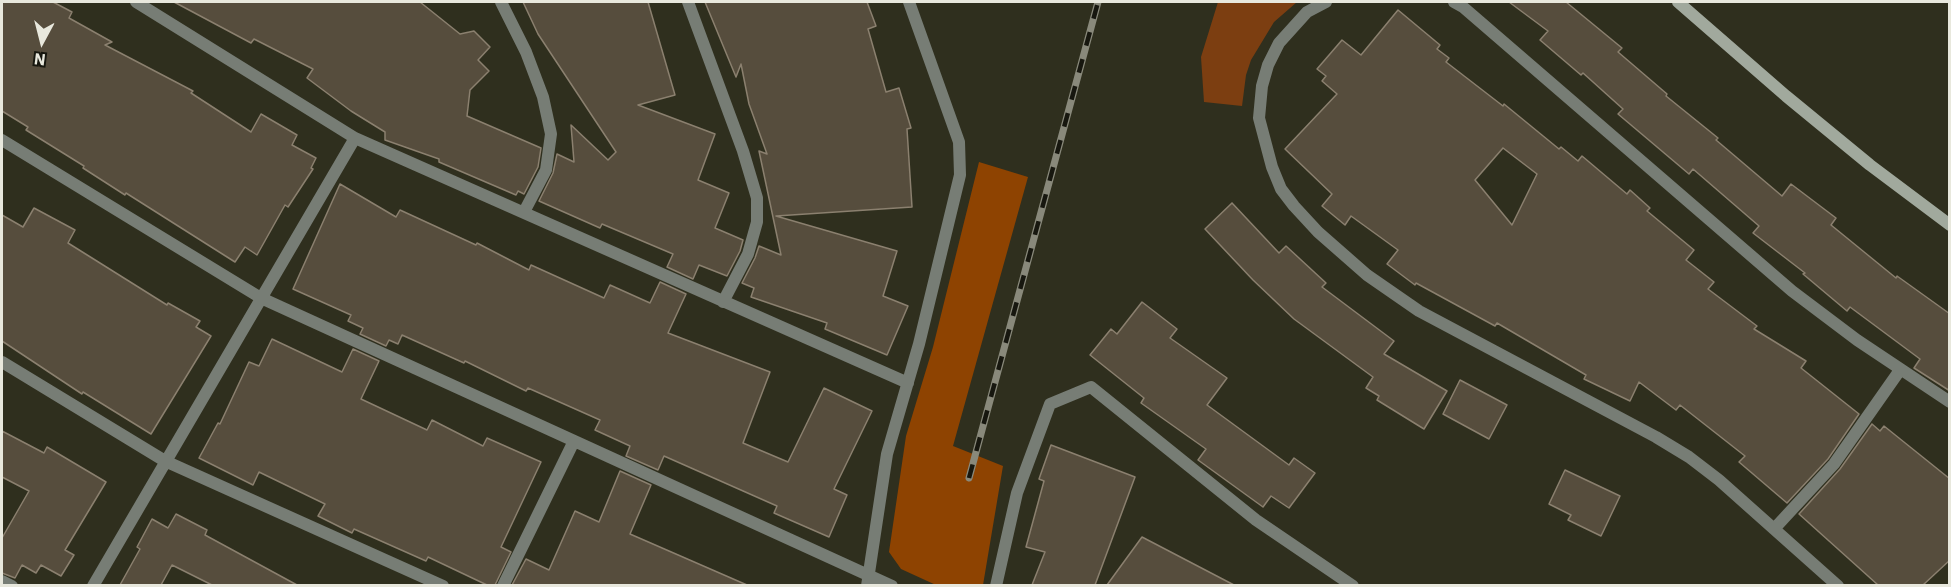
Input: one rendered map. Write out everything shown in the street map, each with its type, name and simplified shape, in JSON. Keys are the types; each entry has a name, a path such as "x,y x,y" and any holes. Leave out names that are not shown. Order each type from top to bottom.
{"street":[{"path":"136,2 355,138 908,383"},
{"path":"501,2 526,52 543,97 551,134 546,170 524,212"},
{"path":"688,2 743,151 757,198 757,222 748,254 723,302"},
{"path":"868,580 888,454 960,175 959,141 909,2"},
{"path":"1326,2 1307,12 1279,44 1268,65 1262,86 1259,118 1264,138 1281,189 1294,206 1318,232 1367,275 1419,311 1656,437 1689,458 1719,480 1838,585"},
{"path":"1454,2 1463,7 1792,291 1857,340 1950,402"},
{"path":"1678,2 1870,165 1950,225"},
{"path":"93,585 355,138"},
{"path":"2,140 261,298 574,441 868,580 892,585"},
{"path":"2,362 165,461 443,585"},
{"path":"1774,529 1834,464 1900,370"},
{"path":"996,585 1017,493 1050,404 1091,387 1256,520 1353,585"},
{"path":"503,585 574,441"},
{"path":"2,580 12,585"}],"shaded area":[{"path":"1218,2 1297,2 1274,22 1251,60 1246,75 1242,106 1204,102 1201,57"},
{"path":"979,162 1028,177 953,446 1003,466 983,585 936,585 901,569 889,552 906,436 933,347"}],"building":[{"path":"2,2 53,2 72,12 69,18 112,42 105,45 193,91 191,93 251,132 261,114 297,135 292,145 316,158 311,168 313,169 288,207 285,205 257,255 245,247 235,262 83,168 84,166 26,130 28,127 2,111"},
{"path":"174,2 420,2 460,34 474,31 490,47 478,60 489,71 470,90 467,116 541,148 538,167 524,194 518,191 516,195 439,162 439,159 385,140 385,132 351,111 307,78 313,69 254,39 251,43"},
{"path":"523,2 648,2 675,95 638,105 715,134 698,180 729,193 715,228 743,240 727,276 699,265 693,279 667,267 673,254 602,224 600,228 539,201 553,173 557,154 574,162 571,125 608,160 616,152 538,34"},
{"path":"705,2 867,2 876,26 868,29 886,92 899,88 911,128 907,129 912,207 776,216 897,251 883,296 908,306 887,355 825,329 827,323 751,297 754,288 742,283 759,246 781,255 759,151 767,154 749,104 741,64 736,77"},
{"path":"1509,2 1566,2 1622,48 1618,52 1782,196 1791,184 1836,218 1831,225 1896,278 1897,276 1950,314 1950,391 1914,368 1920,359 1850,307 1847,311 1803,274 1805,273 1753,233 1759,226 1693,169 1689,174 1618,114 1623,109 1583,73 1581,75 1540,40 1548,31"},
{"path":"1398,10 1440,45 1437,49 1449,58 1446,62 1503,106 1504,104 1559,149 1561,147 1578,161 1582,156 1627,194 1630,190 1650,208 1647,211 1694,250 1686,260 1714,282 1708,289 1757,326 1754,329 1806,361 1801,368 1859,414 1828,459 1787,503 1739,462 1745,456 1680,405 1676,410 1639,382 1630,401 1584,379 1586,375 1497,323 1495,326 1416,283 1415,285 1387,264 1398,250 1351,216 1345,225 1322,206 1332,194 1285,149 1337,94 1322,81 1326,76 1317,69 1342,40 1361,55","holes":["1503,148 1537,174 1512,225 1475,180"]},
{"path":"340,184 396,217 400,210 476,245 477,243 529,270 531,265 604,298 610,285 650,303 660,282 686,294 668,333 770,372 743,443 788,462 824,388 872,411 834,489 847,495 829,537 774,513 777,506 664,456 658,470 626,456 630,446 595,430 600,420 528,388 526,391 465,361 464,363 402,335 398,344 389,340 386,346 360,334 363,328 348,321 351,315 293,289"},
{"path":"1232,203 1279,253 1286,246 1326,283 1322,287 1394,341 1384,354 1447,391 1424,429 1377,400 1379,396 1366,388 1373,377 1294,319 1205,229"},
{"path":"34,208 75,230 68,243 167,305 168,303 200,321 196,327 211,336 151,434 83,392 82,394 2,341 2,215 23,227"},
{"path":"1142,302 1177,329 1170,338 1227,378 1207,405 1289,465 1294,458 1315,473 1289,508 1271,496 1263,507 1198,460 1206,449 1141,403 1144,398 1090,355 1111,329 1117,334"},
{"path":"272,339 342,372 353,349 379,361 361,399 427,430 432,420 483,446 487,438 541,462 501,547 511,552 495,585 487,585 428,557 426,561 354,529 352,533 318,516 325,504 259,472 253,485 199,458 218,423 220,424 249,362 259,366"},
{"path":"1460,380 1507,405 1489,439 1443,414"},
{"path":"1872,424 1880,431 1884,426 1950,479 1950,560 1923,585 1878,585 1799,514 1840,469"},
{"path":"2,431 44,453 47,447 106,482 65,550 74,555 61,576 41,565 36,573 22,565 15,578 2,573 2,538 29,491 2,477"},
{"path":"1051,445 1135,477 1095,585 1032,585 1045,552 1026,547 1044,481 1039,479"},
{"path":"1565,470 1620,496 1601,536 1568,520 1571,515 1549,504"},
{"path":"620,471 651,485 630,534 747,585 512,585 526,559 549,570 575,511 599,522"},
{"path":"176,514 207,530 205,535 297,585 212,585 172,565 161,585 120,585 140,549 137,547 152,519 168,528"},
{"path":"1142,537 1234,585 1107,585"}],"railway":[{"path":"969,478 1098,2"}]}
